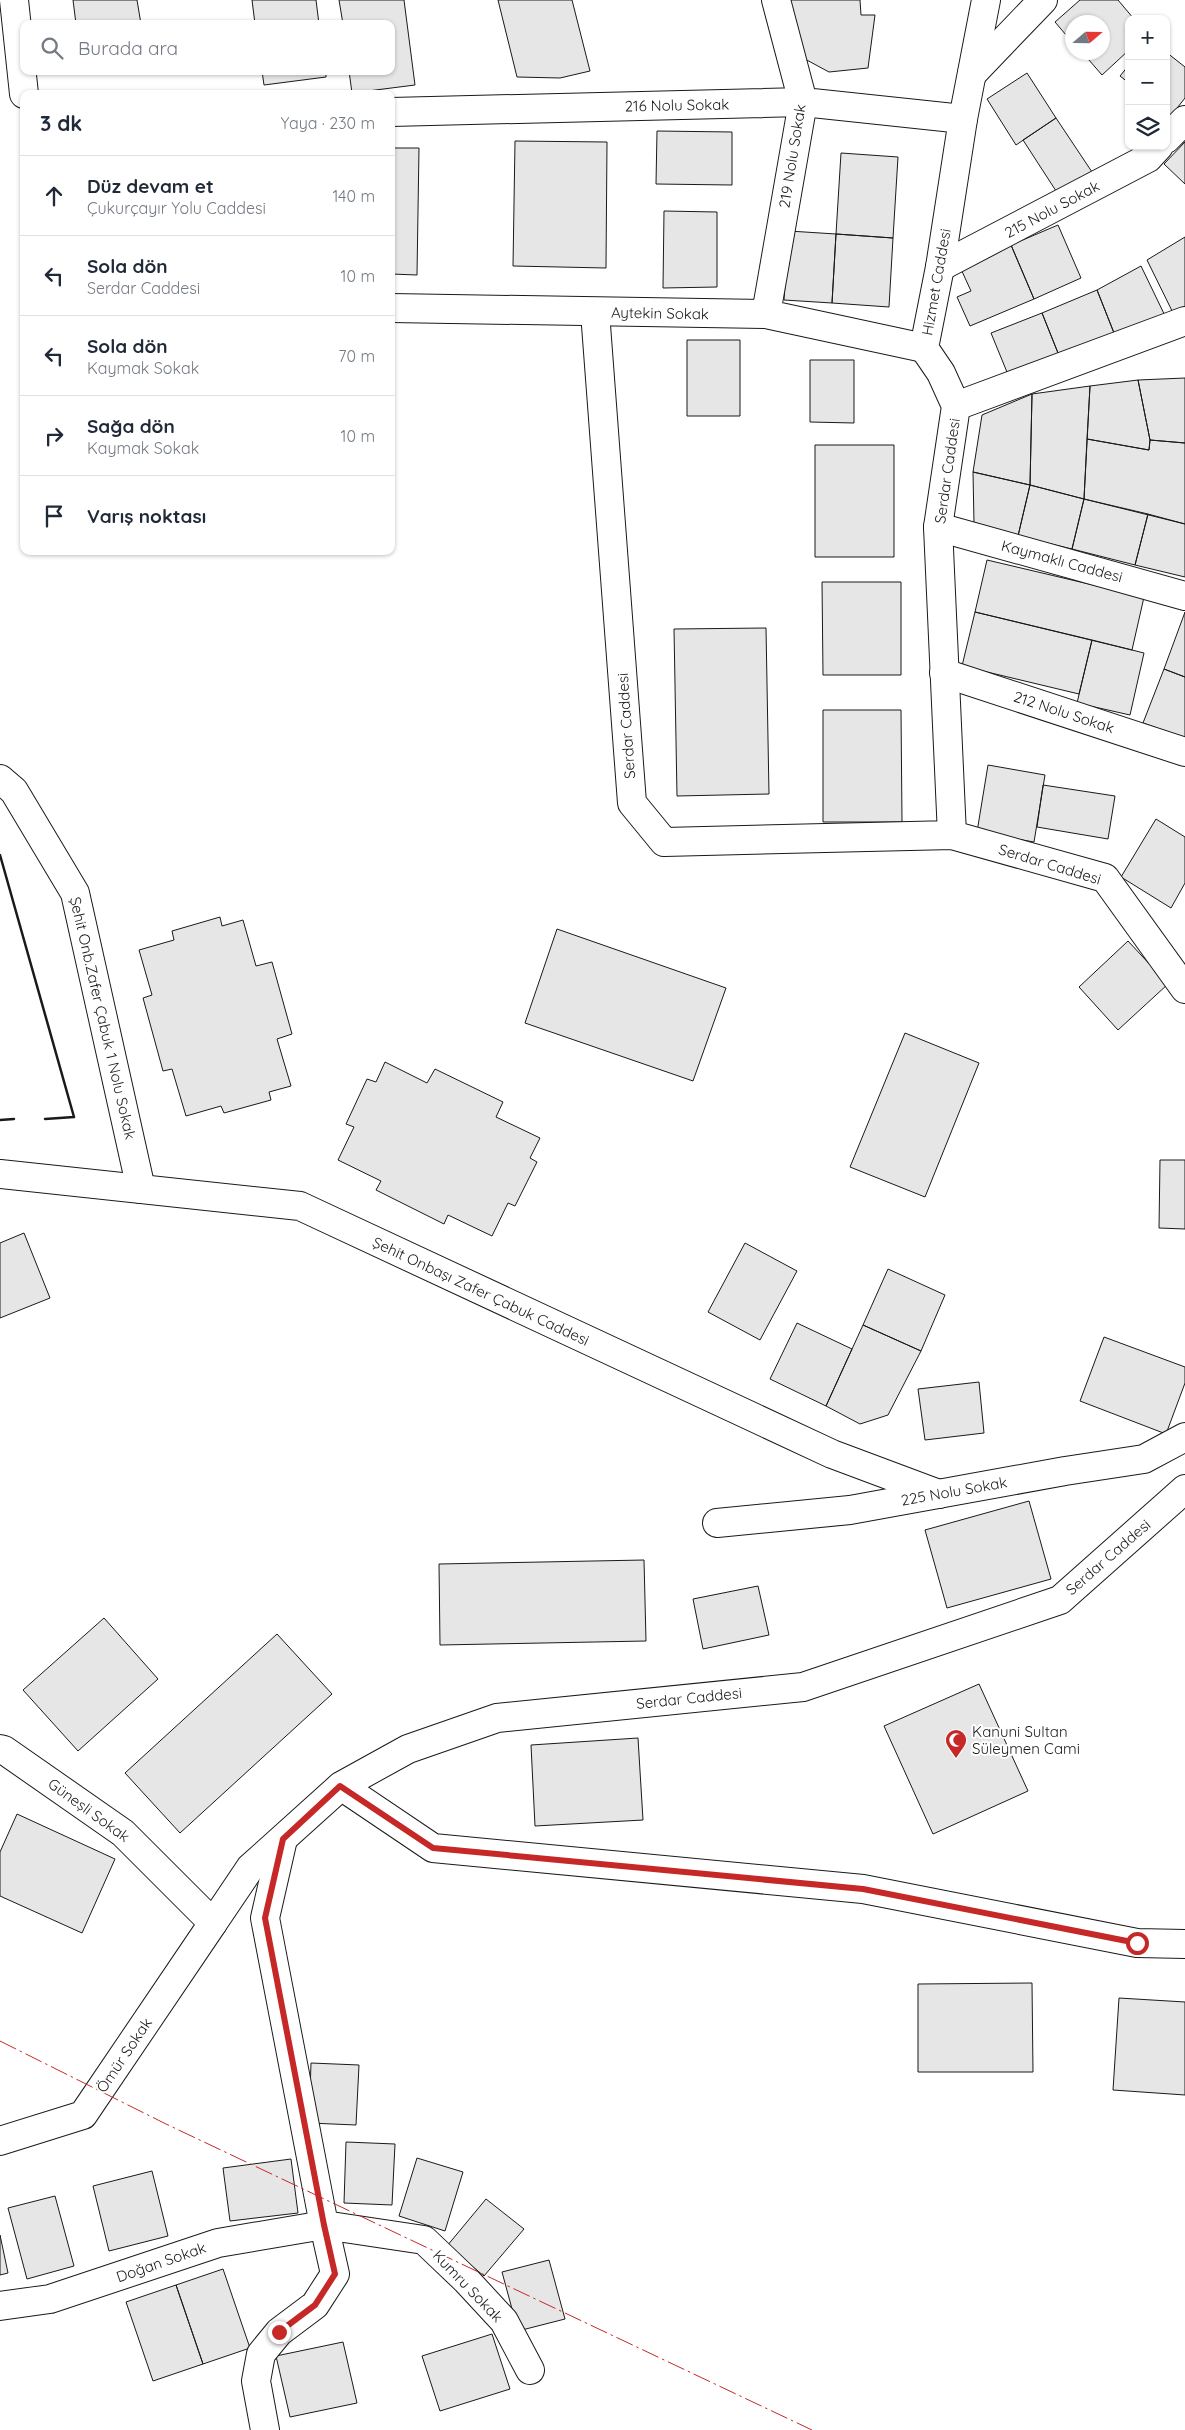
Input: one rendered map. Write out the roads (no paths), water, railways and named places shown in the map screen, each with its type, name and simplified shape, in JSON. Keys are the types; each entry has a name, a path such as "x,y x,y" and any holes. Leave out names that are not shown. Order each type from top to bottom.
{"street":[{"path":"14,0 20,56"},
{"name":"219 Nolu Sokak","path":"766,314 803,102 776,0"},
{"name":"Hizmet Caddesi","path":"956,406 941,373 924,348 940,268 963,119 986,0"},
{"path":"972,74 1043,0"},
{"path":"22,75 24,90"},
{"name":"216 Nolu Sokak","path":"395,112 803,102 963,119"},
{"path":"1170,135 1185,120"},
{"name":"215 Nolu Sokak","path":"940,268 1148,158 1155,150"},
{"name":"Aytekin Sokak","path":"395,308 766,314 924,348"},
{"name":"Serdar Caddesi","path":"595,312 632,803 664,842 952,835 1106,878 1185,989"},
{"path":"956,406 1185,322"},
{"name":"Serdar Caddesi","path":"952,835 938,527 956,406"},
{"name":"Kaymaklı Caddesi","path":"938,527 1185,596"},
{"name":"212 Nolu Sokak","path":"944,672 1185,752"},
{"name":"Şehit Onb.Zafer Çabuk 1 Nolu Sokak","path":"0,779 14,791 75,892 141,1189"},
{"name":"Şehit Onbaşı Zafer Çabuk Caddesi","path":"0,1174 300,1206 832,1454 940,1494"},
{"name":"225 Nolu Sokak","path":"717,1523 850,1510 1144,1460 1185,1437"},
{"name":"Serdar Caddesi","path":"213,1923 250,1868 340,1786 408,1749 498,1718 803,1687 1060,1600 1185,1489"},
{"name":"Güneşli Sokak","path":"0,1749 123,1832 213,1923"},
{"path":"340,1786 433,1848 863,1889 1137,1943 1185,1944"},
{"path":"265,2430 256,2381 261,2354 279,2332 315,2305 335,2274 265,1918 283,1839"},
{"name":"Ömür Sokak","path":"0,2141 83,2115 213,1923"},
{"name":"Doğan Sokak","path":"0,2306 50,2300 218,2243 324,2225"},
{"name":"Kumru Sokak","path":"324,2225 424,2240 466,2280 504,2321 530,2370"}],"place":[{"name":"Kanuni Sultan Süleymen Cami","path":"956,1759"}]}
